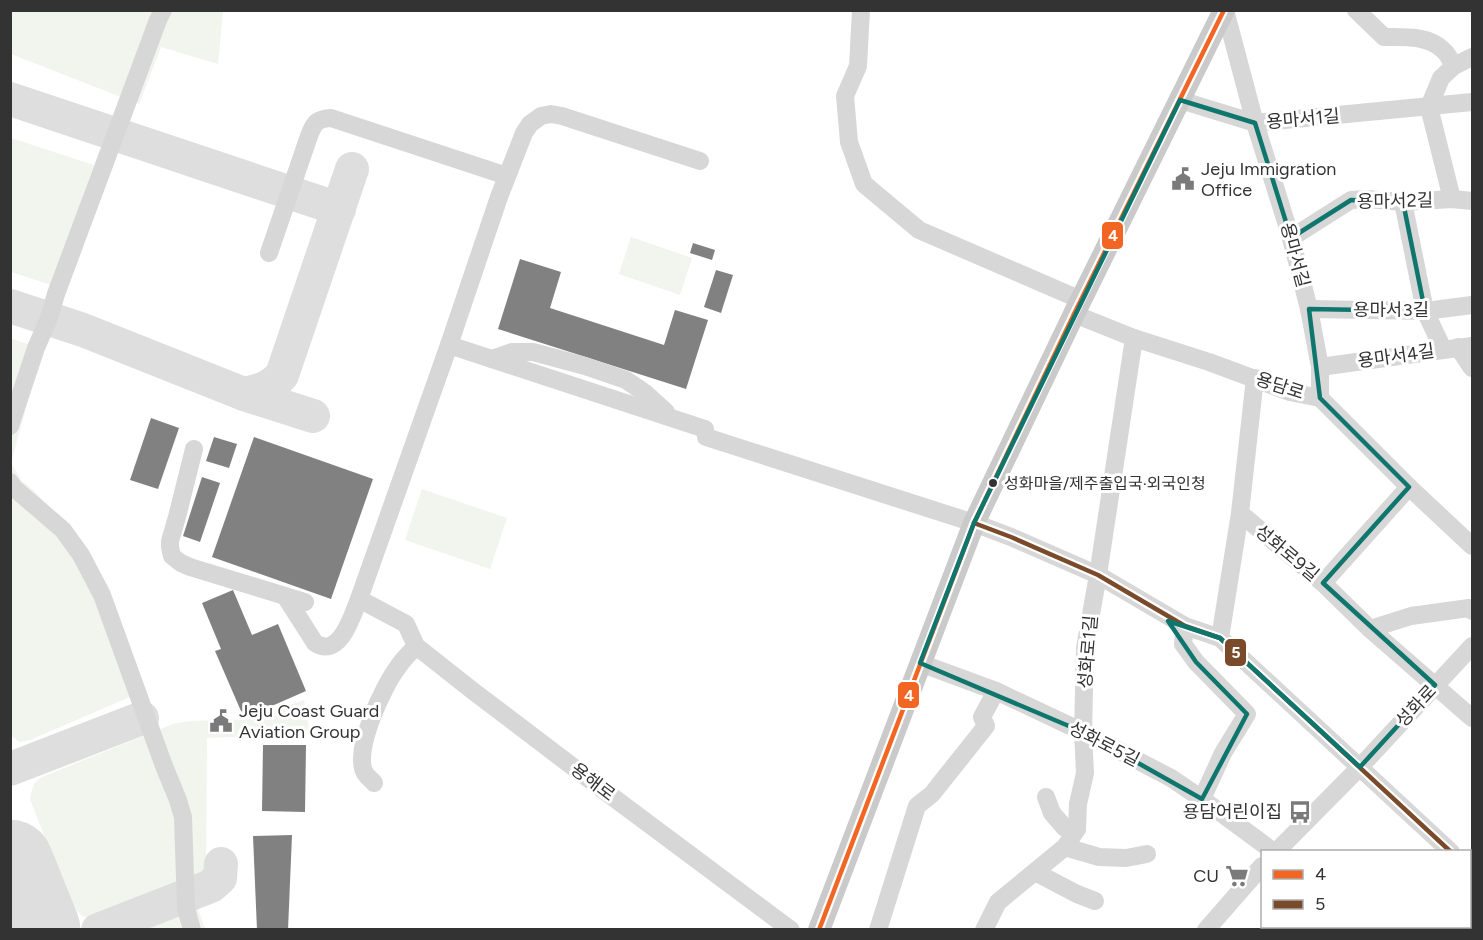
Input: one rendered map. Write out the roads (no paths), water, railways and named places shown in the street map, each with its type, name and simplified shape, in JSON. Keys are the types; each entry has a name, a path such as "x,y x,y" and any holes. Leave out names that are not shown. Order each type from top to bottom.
{"main road":[{"path":"819,930 974,523 1224,10"}],"street":[{"path":"10,426 36,348 163,10"},
{"name":"용담로","path":"861,10 858,66 846,96 849,142 864,184 919,230 1078,307 1134,338 1209,362 1290,392 1320,398 1409,487 1473,546"},
{"name":"용마서길","path":"1224,10 1255,123 1291,238 1309,309 1320,367 1320,398"},
{"path":"1356,10 1384,37 1426,40 1443,49 1454,66"},
{"path":"1452,199 1429,106 1441,78 1454,66 1473,57"},
{"name":"용마서1길","path":"1180,100 1255,123 1473,102"},
{"path":"285,596 319,646 327,647 335,644 341,637 359,599 507,176 524,133 530,124 541,116 551,114 562,116 700,161"},
{"path":"269,253 309,136 314,124 321,119 331,118 507,176"},
{"name":"용마서2길","path":"1291,238 1351,200 1403,202 1452,199 1473,201"},
{"path":"1403,202 1425,311 1458,347 1473,368"},
{"name":"용마서3길","path":"1309,309 1425,311 1473,305"},
{"name":"성화로1길","path":"984,930 998,902 1065,847 1077,829 1078,804 1084,773 1085,648 1134,338"},
{"path":"449,345 705,429 706,437 974,523 1098,574 1185,626 1220,638 1360,767 1443,849"},
{"name":"용마서4길","path":"1320,367 1458,347"},
{"name":"성화로9길","path":"1255,378 1240,513 1473,718"},
{"path":"194,449 170,541 172,556 190,567 305,602"},
{"path":"10,482 63,530 81,555 102,594 183,817 186,908 192,930"},
{"path":"1323,584 1409,487"},
{"path":"1220,638 1240,513"},
{"name":"용해로","path":"359,599 406,624 416,646 791,930"},
{"path":"1370,629 1411,616 1470,608 1473,611"},
{"path":"1185,626 1184,644 1196,662 1247,714 1223,753 1202,799"},
{"path":"374,783 364,772 362,752 370,721 397,668 416,646"},
{"name":"성화로","path":"1277,850 1360,767 1473,646"},
{"name":"성화로5길","path":"920,663 996,691 1083,732 1171,778 1272,850"},
{"path":"878,930 917,806 932,794 986,726 982,717 996,691"},
{"path":"1046,797 1052,813 1065,828 1077,829"},
{"path":"1065,847 1099,857 1126,858 1147,854"},
{"path":"1206,930 1261,868"},
{"path":"1035,872 1095,901"}],"place":[{"name":"Jeju Immigration Office","path":"1183,179"},
{"name":"성화마을/제주출입국·외국인청","path":"993,483"},
{"name":"Jeju Coast Guard Aviation Group","path":"221,721"},
{"name":"용담어린이집","path":"1300,812"},
{"name":"CU","path":"1237,876"}]}
